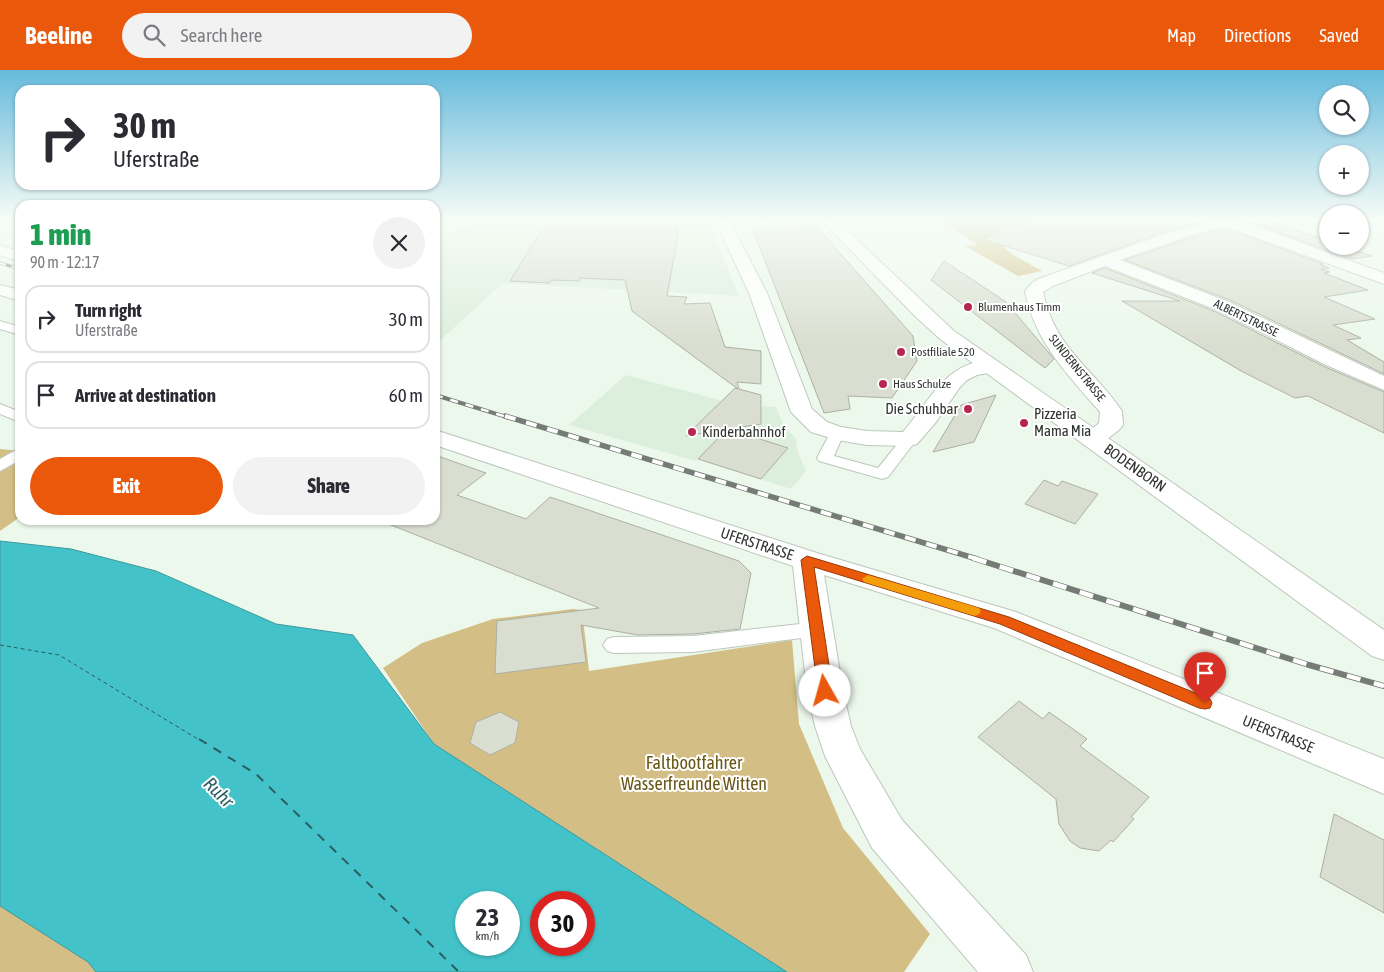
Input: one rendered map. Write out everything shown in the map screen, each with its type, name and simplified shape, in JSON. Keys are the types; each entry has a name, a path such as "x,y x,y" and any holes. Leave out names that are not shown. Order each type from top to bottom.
{"street":[{"path":"743,262 758,293 802,412 828,430 867,438 909,439 928,417 952,383 960,376 972,370 993,367"},
{"name":"BODENBORN","path":"871,262 921,312 948,335 1384,647"},
{"name":"SUNDERNSTRASSE","path":"1094,438 1111,425 1111,411 1060,352 1044,327 1036,306 1034,291 1047,282 1099,262"},
{"name":"ALBERTSTRASSE","path":"1110,262 1224,306 1333,361 1384,384"},
{"path":"1339,262 1384,279"},
{"path":"0,290 15,294"},
{"name":"UFERSTRASSE","path":"440,439 807,560 1005,620 1384,777"},
{"path":"807,560 825,691 833,726 844,756 887,834 1009,972"}],"lane":[{"path":"0,325 15,330"},
{"path":"0,408 15,416"},
{"path":"828,430 825,458 882,474 909,439"},
{"path":"0,466 15,456"},
{"path":"614,645 693,644 818,630"}],"shaded area":[{"path":"440,262 725,262 739,296 503,283 440,340"},
{"name":"Kinderbahnhof","path":"626,375 738,405 776,407 783,424 796,439 798,453 806,471 791,489 698,459 696,461 569,425"}],"green space":[{"path":"993,262 1026,262 1042,271 1018,276"},
{"path":"0,449 15,450 15,520 0,531"},
{"name":"Faltbootfahrer Wasserfreunde Witten","path":"573,609 582,610 589,671 792,640 799,724 843,828 930,934 904,972 787,972 434,744 383,668 422,643 493,619"},
{"path":"0,906 88,962 96,972 0,972"}],"water":[{"name":"Ruhr","path":"0,541 71,549 156,571 276,624 353,635 434,744 787,972 96,972 88,962 0,906"}],"building":[{"path":"522,262 673,262 667,296 687,297 684,304 710,303 725,347 761,351 761,384 737,382 739,389 761,395 761,424 728,429 788,448 761,479 698,459 727,429 686,436 735,388 738,389 632,311 625,280 580,278 579,281 551,280 549,283 510,281"},
{"path":"765,262 848,262 913,336 917,361 892,398 848,396 850,409 824,413"},
{"path":"943,262 946,262 1006,302 1054,359 1045,368 931,280"},
{"path":"1056,262 1080,262 1069,266"},
{"path":"1130,262 1318,262 1323,264 1320,264 1329,268 1321,269 1330,272 1324,273 1368,290 1324,297 1375,319 1333,325 1361,338 1347,340 1384,362 1384,374 1230,300"},
{"path":"1105,268 1216,312 1325,367 1384,392 1384,433 1308,396 1295,398 1243,372 1122,301 1180,301 1092,273"},
{"path":"996,395 974,442 933,452 961,405"},
{"path":"440,457 486,473 457,495 526,519 550,497 739,561 751,573 740,629 693,634 638,635 581,625 586,662 495,674 497,621 599,608 391,525 440,525"},
{"path":"1044,480 1058,486 1062,481 1098,494 1075,524 1025,504"},
{"path":"1019,701 1043,719 1049,712 1087,739 1080,746 1149,797 1131,817 1134,819 1113,842 1111,840 1099,851 1080,848 1070,841 1059,824 1056,799 978,737"},
{"path":"500,712 519,722 515,743 490,755 470,743 476,722"},
{"path":"1334,814 1384,840 1384,913 1320,877"}],"ferry route":[{"path":"0,645 59,655 201,741"},
{"path":"199,739 256,774 459,972"}],"railway":[{"path":"0,263 15,268"},
{"path":"440,397 510,418"},
{"path":"505,416 977,559"},
{"path":"973,558 1309,665 1384,686"}],"slow traffic":[{"path":"868,579 975,611"}],"place":[{"name":"Blumenhaus Timm","path":"968,307"},
{"name":"Postfiliale 520","path":"901,352"},
{"name":"Haus Schulze","path":"883,384"},
{"name":"Die Schuhbar","path":"968,409"},
{"name":"Pizzeria Mama Mia","path":"1024,423"},
{"name":"Kinderbahnhof","path":"692,432"}],"route":[{"path":"825,691 807,560 1005,620 1205,703"}]}
